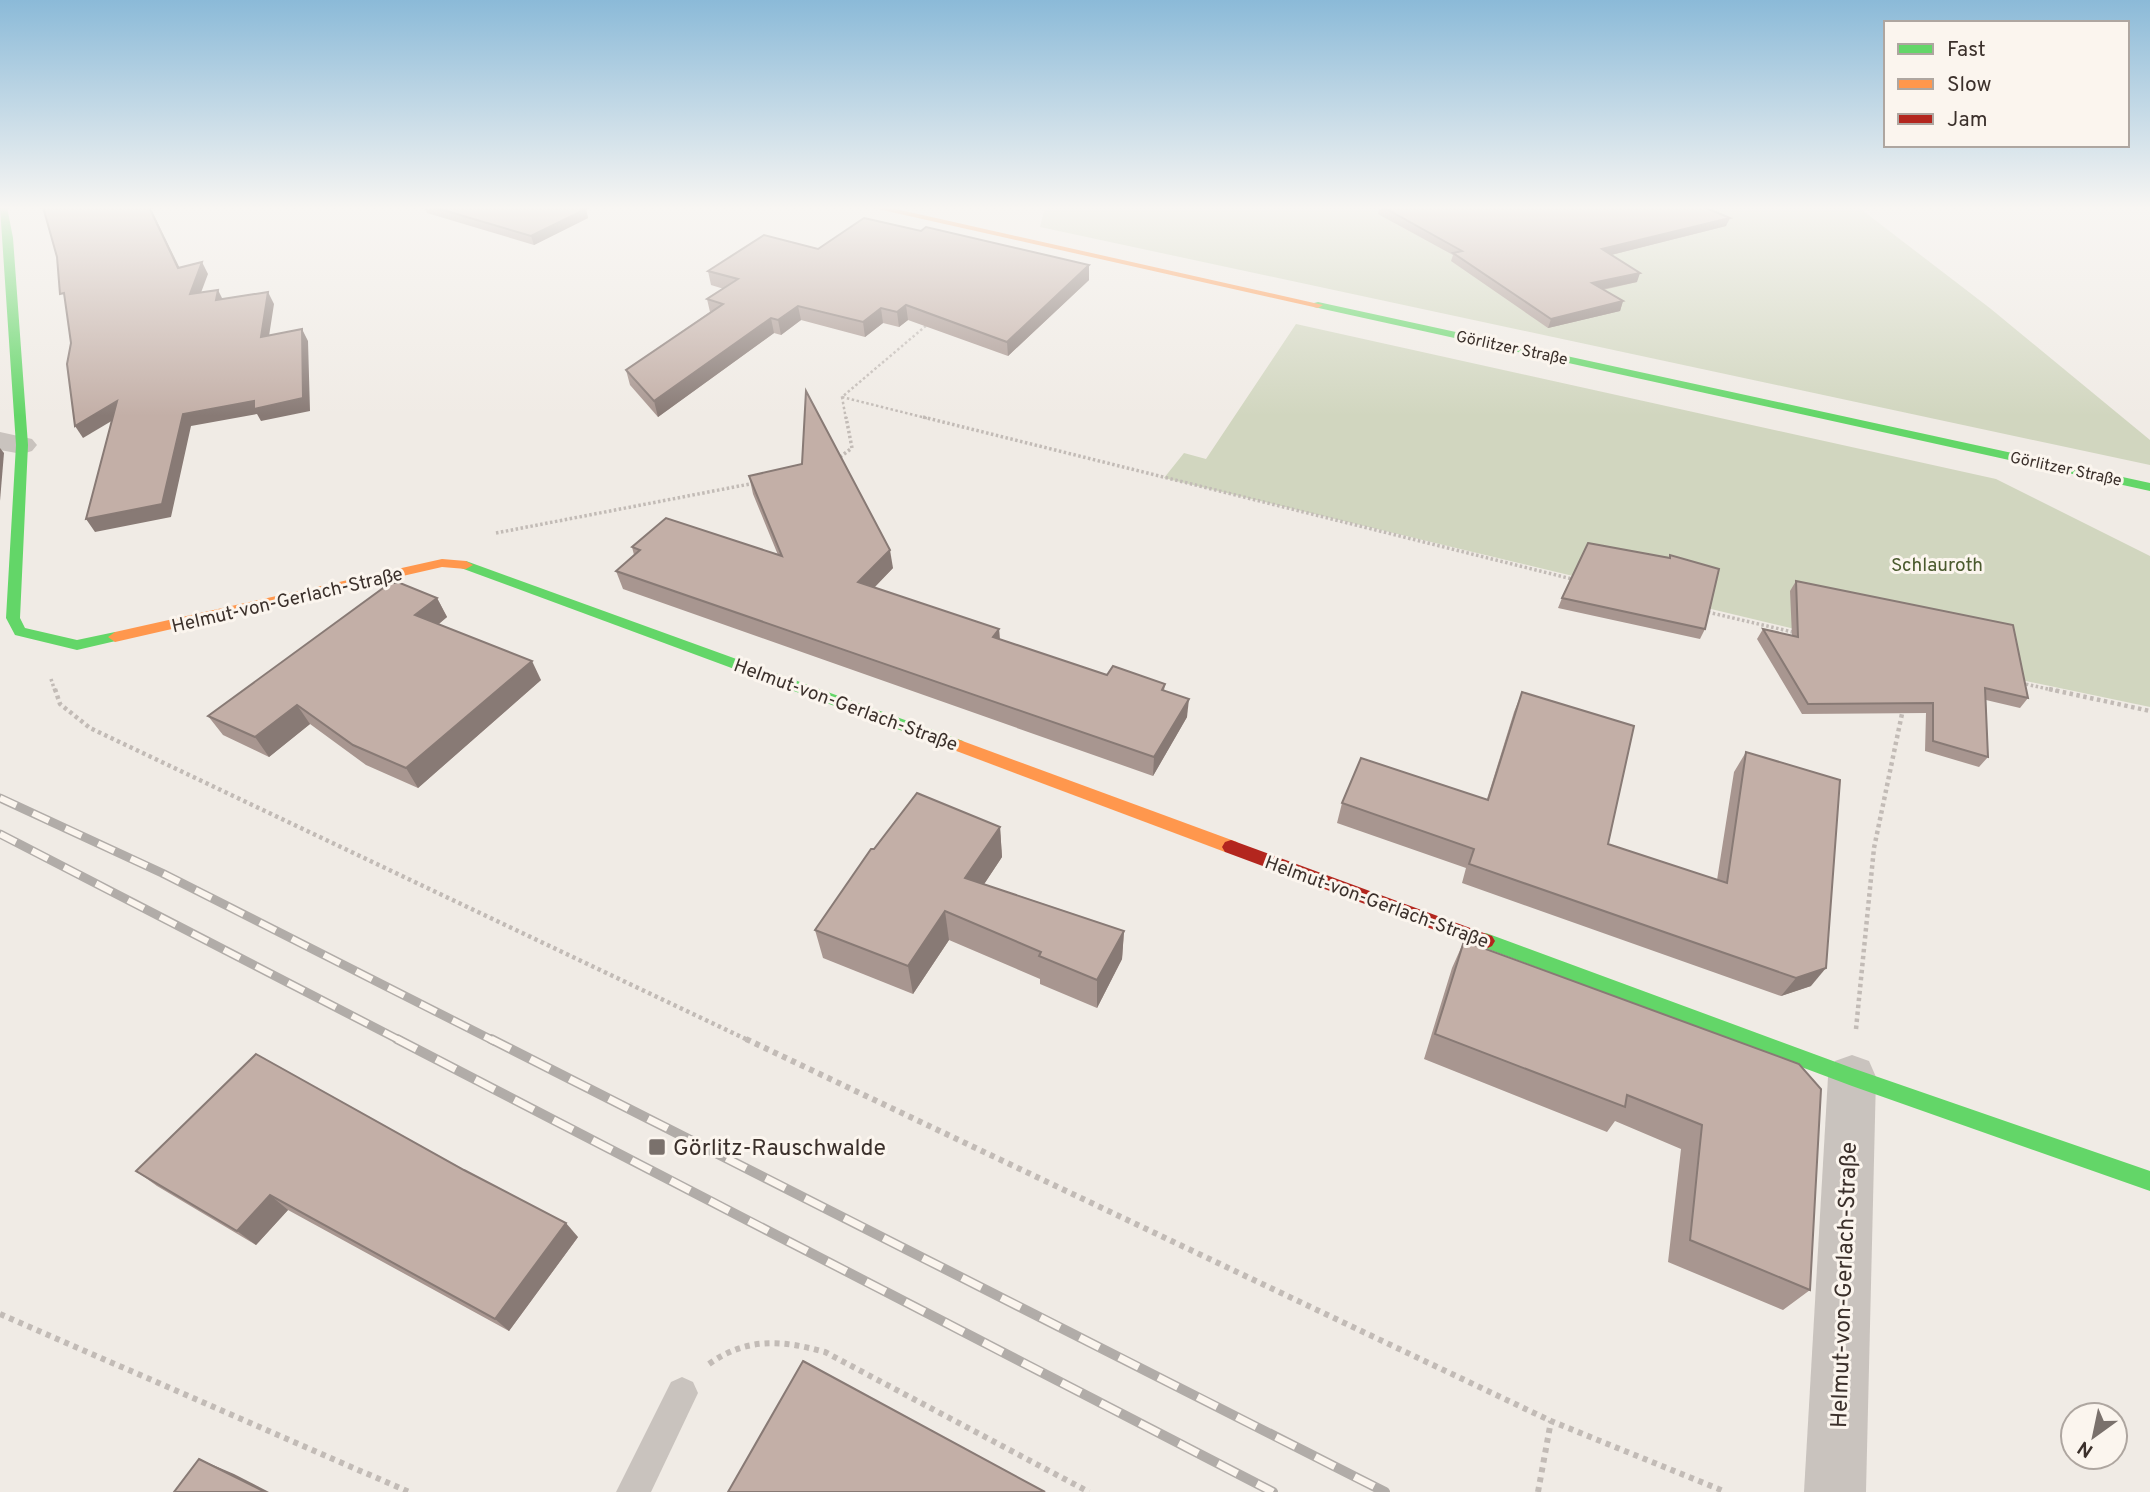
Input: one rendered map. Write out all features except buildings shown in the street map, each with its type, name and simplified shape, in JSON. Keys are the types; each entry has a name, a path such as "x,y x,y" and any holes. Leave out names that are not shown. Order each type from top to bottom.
{"street":[{"name":"Helmut-von-Gerlach-Straße","path":"5,277 13,618 20,632 76,645 114,639 442,563 472,565 1852,1077 2150,1181"},
{"name":"Görlitzer Straße","path":"1191,277 2150,487"},
{"name":"Helmut-von-Gerlach-Straße","path":"1835,1492 1852,1077"}],"lane":[{"path":"633,1492 682,1393"}],"path":[{"path":"842,397 933,320"},
{"path":"833,463 852,448 842,397"},
{"path":"842,397 1580,580"},
{"path":"442,563 495,533 768,480"},
{"path":"1701,610 1807,635"},
{"path":"37,637 60,704 90,728 1551,1422 1726,1492"},
{"path":"2018,683 2150,711"},
{"path":"1852,1077 1874,848 1905,701"},
{"path":"0,1314 409,1492"},
{"path":"682,1393 712,1362 745,1343 787,1340 825,1352 1088,1492"},
{"path":"1538,1492 1551,1422"}],"green space":[{"path":"1271,277 1949,277 2150,440 2150,465"},
{"name":"Schlauroth","path":"1296,324 1996,479 2150,556 2150,707 1916,658 1164,478 1184,453 1206,459"}],"railway":[{"path":"0,798 162,873 494,1041"},
{"path":"0,834 401,1041"},
{"path":"397,1039 1273,1492"},
{"path":"491,1039 1385,1492"}],"traffic: fast":[{"path":"11,277 22,445 13,618 20,632 77,645 115,637"},
{"path":"1318,305 2150,487"},
{"path":"466,565 957,745"},
{"path":"1486,941 1852,1077 2150,1181"}],"traffic: slow":[{"path":"1189,277 1318,305"},
{"path":"115,637 442,563 466,565"},
{"path":"957,745 1231,847"}],"traffic: jam":[{"path":"1231,847 1486,941"}],"place":[{"name":"Görlitz-Rauschwalde","path":"657,1147"}]}
